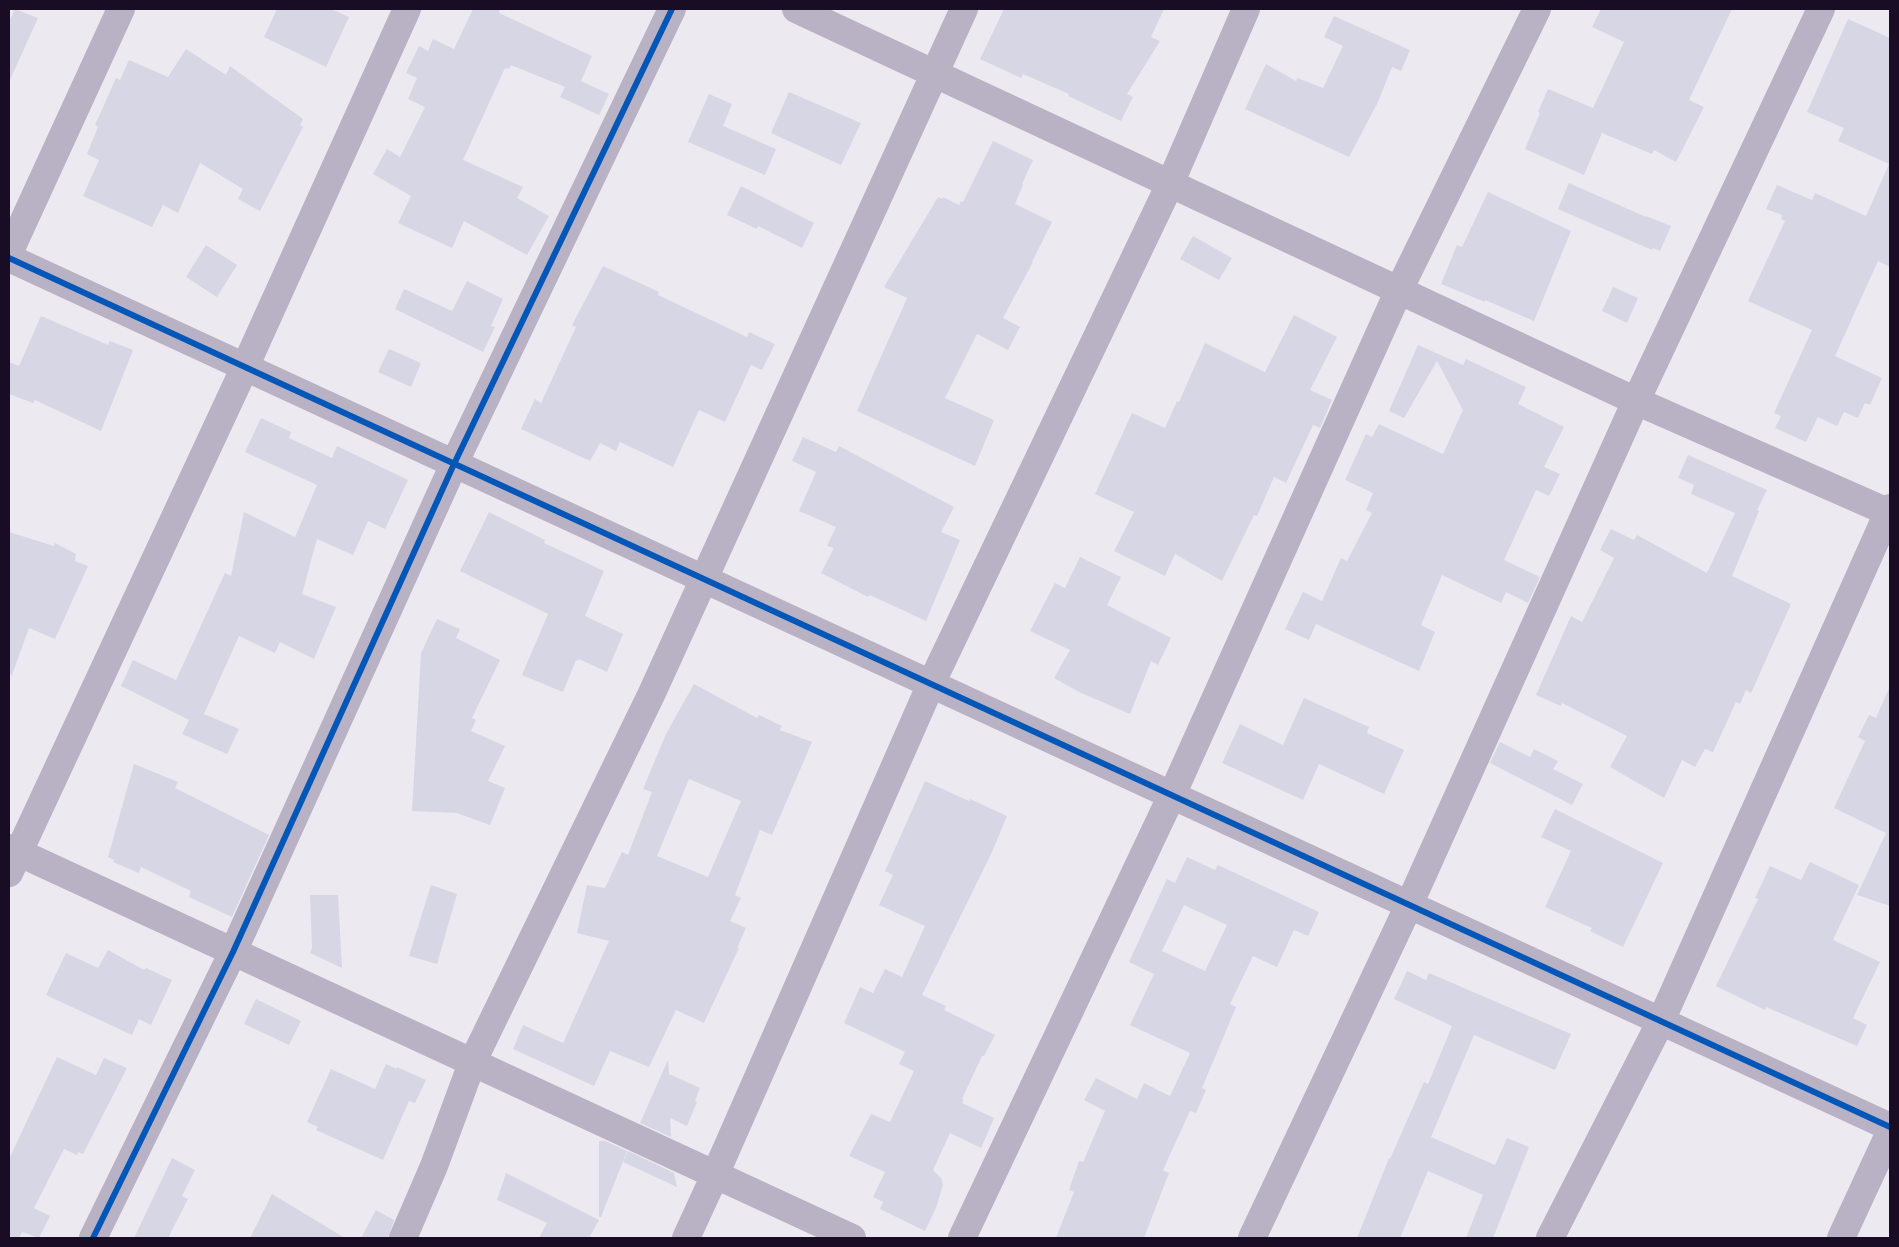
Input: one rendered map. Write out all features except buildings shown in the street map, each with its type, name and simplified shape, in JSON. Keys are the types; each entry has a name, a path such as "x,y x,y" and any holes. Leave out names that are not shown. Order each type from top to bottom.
{"street":[{"path":"9,253 121,9"},
{"path":"407,9 245,367 12,858 233,952 852,1238"},
{"path":"93,1238 233,952 454,464 672,9"},
{"path":"796,9 1636,401 1890,511 1661,1021 1550,1238"},
{"path":"403,1238 434,1166 472,1063 651,695 964,9"},
{"path":"686,1238 716,1175 931,684 1170,184 1246,9"},
{"path":"962,1238 1172,795 1399,290 1537,9"},
{"path":"1252,1238 1409,905 1636,401 1821,9"},
{"path":"9,258 1890,1127"},
{"path":"1841,1238 1890,1132"}],"cycle path":[{"path":"93,1238 233,952 454,464 672,9"},
{"path":"9,258 1890,1127"}]}
